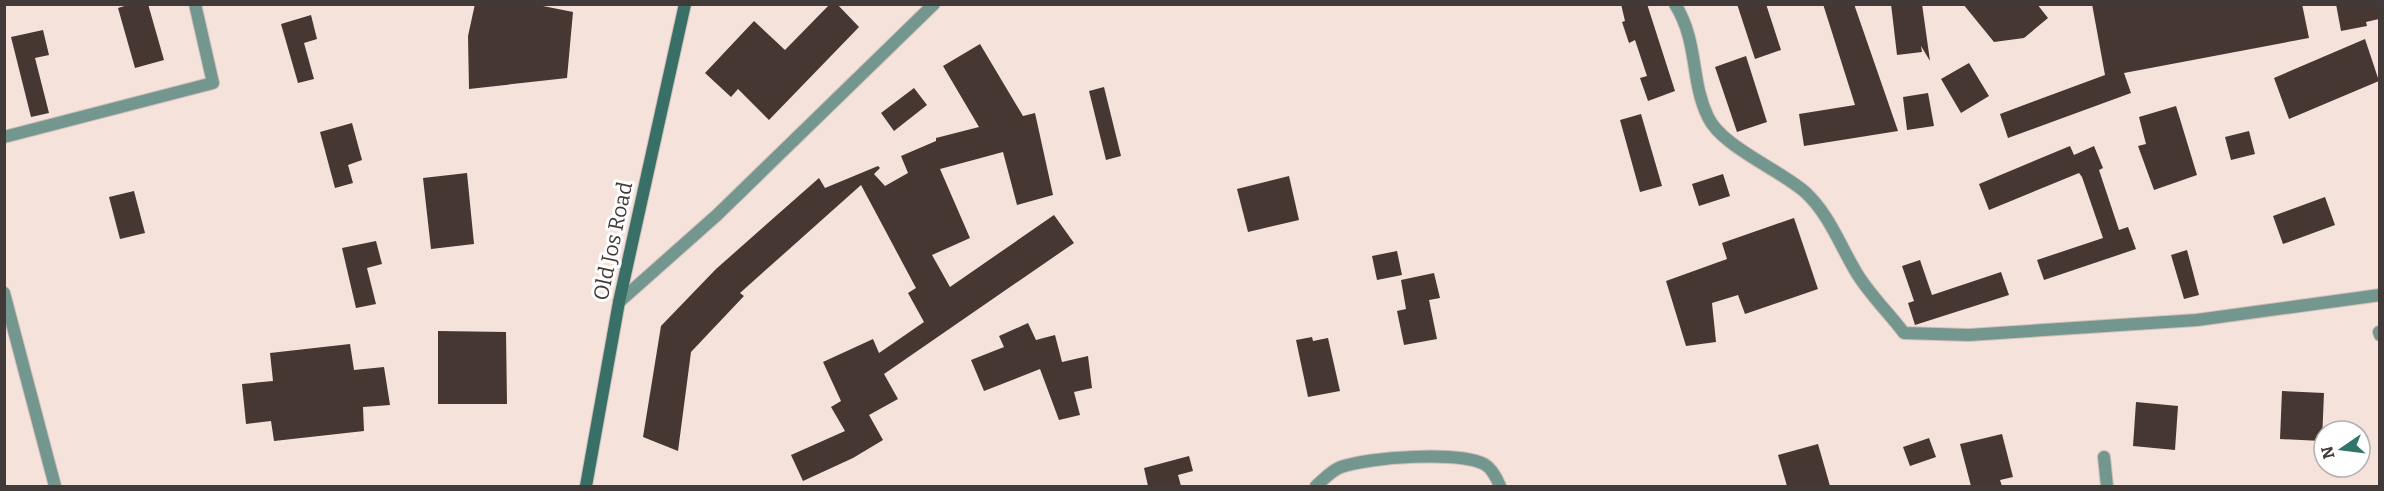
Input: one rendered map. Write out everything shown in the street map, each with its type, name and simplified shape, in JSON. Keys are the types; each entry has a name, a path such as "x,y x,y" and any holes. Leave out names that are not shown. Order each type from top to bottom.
{"main road":[{"name":"Old Jos Road","path":"586,486 619,302 685,4"}],"street":[{"path":"4,137 213,83 195,4"},
{"path":"619,302 717,215 934,4"},
{"path":"1675,4 1691,39 1694,62 1708,119 1724,136 1805,192 1831,223 1857,274 1904,333 1969,335 2197,320 2379,295"},
{"path":"4,293 55,486"},
{"path":"1316,486 1339,467 1396,457 1447,458 1484,464 1492,471 1500,486"},
{"path":"2104,458 2107,486"}],"building":[{"path":"131,4 148,4 164,60 135,68 118,8"},
{"path":"475,4 533,4 573,12 567,78 469,89 468,36"},
{"path":"830,4 837,4 859,27 769,120 738,89 731,97 705,73 754,21 785,50"},
{"path":"1621,4 1647,4 1675,91 1648,101 1640,78 1647,76 1635,40 1629,43 1622,22 1625,21"},
{"path":"1737,4 1766,4 1781,50 1755,59"},
{"path":"1823,4 1854,4 1898,131 1804,146 1799,114 1855,105"},
{"path":"1891,4 1922,4 1930,61 1921,46 1922,52 1897,55"},
{"path":"1963,4 2037,4 2048,18 2024,38 1994,42"},
{"path":"2092,4 2302,4 2309,38 2124,73 2131,93 2008,138 2000,114 2105,75"},
{"path":"2336,4 2379,4 2379,19 2366,22 2367,26 2341,31"},
{"path":"311,15 317,39 304,43 314,79 298,83 281,24"},
{"path":"43,30 49,55 35,58 49,113 31,117 11,37"},
{"path":"2365,39 2379,81 2289,119 2274,78"},
{"path":"980,44 1023,116 1035,113 1053,195 1017,205 1003,152 940,169 970,238 932,255 950,287 1054,215 1074,243 884,374 898,399 869,415 883,440 853,458 803,481 791,455 845,431 831,407 841,401 823,362 873,339 879,353 924,322 908,293 916,288 861,185 740,293 744,296 691,352 678,451 643,437 661,326 716,269 819,178 825,188 878,166 880,168 874,174 885,186 908,173 901,156 936,141 936,138 979,127 943,66"},
{"path":"1746,56 1767,122 1737,132 1715,67"},
{"path":"1969,63 1989,96 1961,113 1941,79"},
{"path":"1104,87 1121,156 1106,160 1089,91"},
{"path":"914,88 927,105 894,131 881,113"},
{"path":"1928,93 1934,126 1907,130 1903,97"},
{"path":"2176,106 2197,175 2154,190 2138,146 2146,144 2139,117"},
{"path":"1641,114 1662,186 1640,192 1620,120"},
{"path":"352,123 362,160 348,165 353,183 335,188 320,132"},
{"path":"2249,131 2255,154 2231,160 2225,137"},
{"path":"2070,146 2074,155 2094,146 2103,168 2099,170 2119,230 2128,227 2136,249 2044,280 2037,260 2103,238 2082,177 2079,173 1989,210 1979,184"},
{"path":"467,173 474,244 431,249 423,178"},
{"path":"1723,174 1730,196 1699,206 1692,184"},
{"path":"1289,176 1299,220 1248,232 1237,189"},
{"path":"134,191 145,233 120,239 109,197"},
{"path":"2325,197 2335,225 2283,244 2273,216"},
{"path":"1794,218 1818,289 1745,314 1738,295 1712,303 1716,342 1686,346 1666,281 1727,259 1722,243"},
{"path":"376,241 382,264 367,268 376,304 356,308 342,248"},
{"path":"2187,250 2199,295 2184,299 2171,255"},
{"path":"1397,251 1402,275 1377,280 1372,256"},
{"path":"1920,260 1932,295 2001,272 2009,295 1915,325 1908,303 1914,301 1902,266"},
{"path":"1434,273 1440,298 1429,300 1437,339 1404,345 1397,311 1406,309 1401,280"},
{"path":"1028,323 1036,340 1055,335 1062,362 1088,356 1092,388 1074,392 1080,415 1059,420 1040,369 984,391 971,360 1004,347 999,336"},
{"path":"438,331 506,332 507,404 438,404"},
{"path":"1312,337 1313,341 1328,338 1340,391 1308,397 1296,340"},
{"path":"350,344 354,370 384,367 390,405 363,407 364,431 274,441 271,421 246,424 242,384 273,381 270,353"},
{"path":"2282,391 2324,393 2323,419 2312,419 2312,441 2280,439"},
{"path":"2136,402 2178,406 2175,450 2133,446"},
{"path":"2002,434 2013,477 2000,480 2002,486 1971,486 1960,444"},
{"path":"1929,438 1936,457 1910,466 1903,447"},
{"path":"1818,444 1830,486 1787,486 1778,455"},
{"path":"1189,456 1193,471 1178,475 1181,486 1148,486 1144,468"}]}
